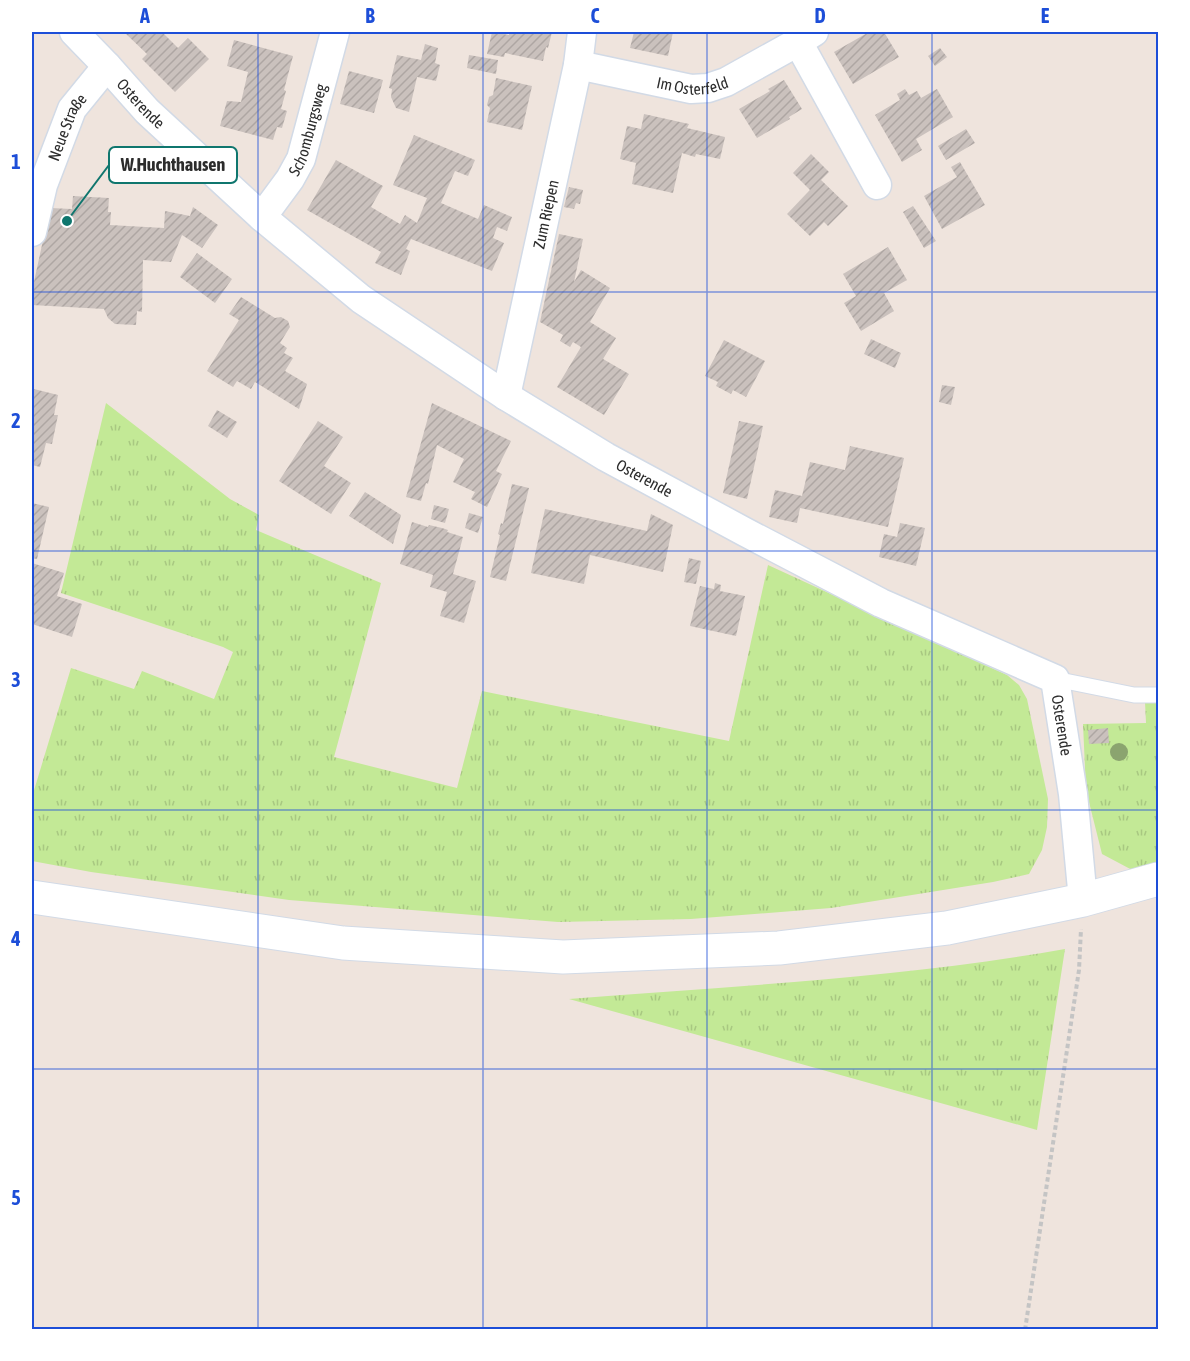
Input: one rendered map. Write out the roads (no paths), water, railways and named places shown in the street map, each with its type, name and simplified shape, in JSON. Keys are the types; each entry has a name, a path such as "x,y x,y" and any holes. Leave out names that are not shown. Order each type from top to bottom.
{"main road":[{"path":"32,897 344,943 563,957 779,948 947,928 1083,900 1158,879"}],"street":[{"name":"Osterende","path":"74,32 147,111 262,217 361,299 506,396 606,457 881,603 1055,679 1072,794 1083,900"},
{"name":"Schomburgsweg","path":"262,217 290,179 301,159 335,32"},
{"name":"Zum Riepen","path":"506,396 578,65 582,32"},
{"name":"Im Osterfeld","path":"578,65 691,88 708,88 726,82 806,37 877,184"},
{"name":"Neue Straße","path":"32,232 43,184 72,109 107,66"}],"lane":[{"path":"1055,679 1134,695 1158,695"}],"place":[{"name":"W.Huchthausen","path":"67,221"}]}
